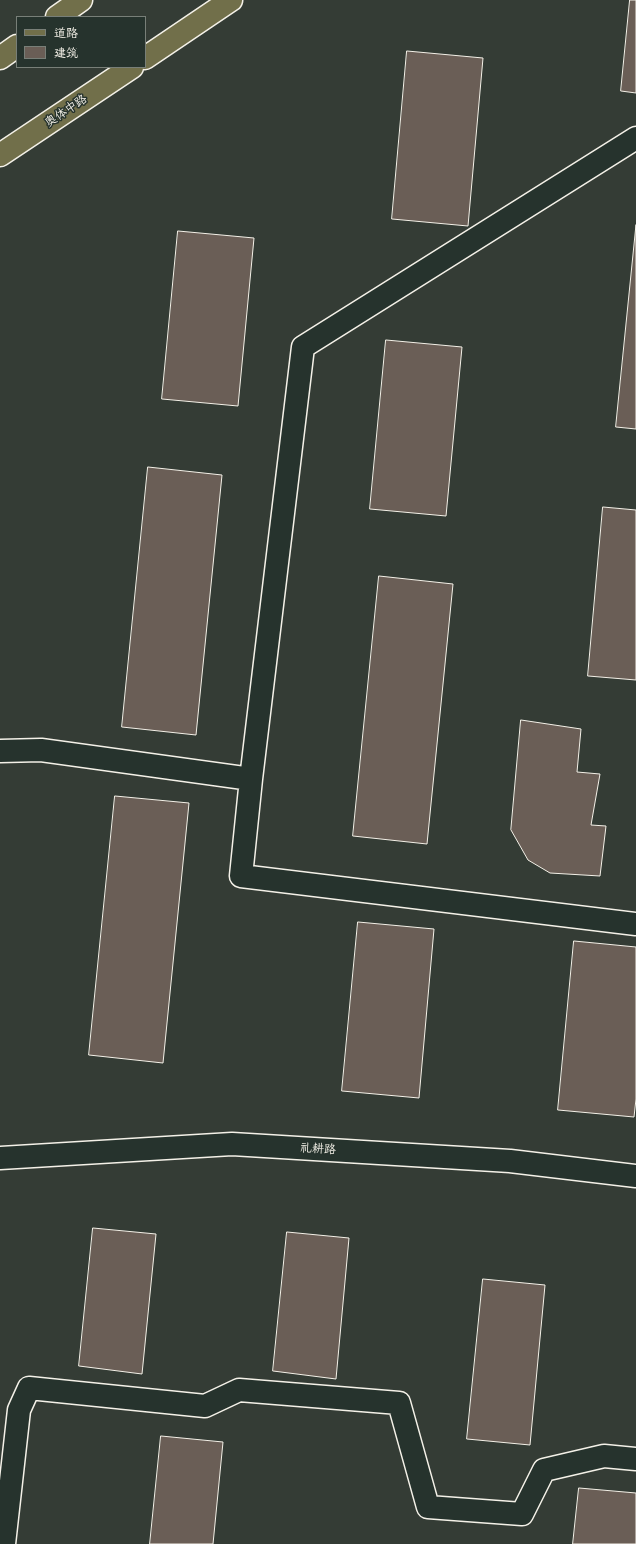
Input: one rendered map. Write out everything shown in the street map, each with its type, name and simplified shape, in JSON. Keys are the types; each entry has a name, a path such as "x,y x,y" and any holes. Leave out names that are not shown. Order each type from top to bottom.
{"main road":[{"path":"58,16 81,0"},
{"path":"146,57 231,0"},
{"path":"0,58 16,47"},
{"name":"奥体中路","path":"0,155 130,68"}],"street":[{"path":"636,138 303,347 251,779 241,876 636,924"},
{"path":"0,751 41,750 251,779"},
{"name":"礼耕路","path":"0,1158 232,1144 510,1161 636,1176"},
{"path":"4,1544 4,1512 19,1410 29,1388 205,1406 239,1390 399,1403 428,1507 522,1514 544,1470 604,1456 636,1459"}],"building":[{"path":"630,0 636,0 636,93 621,91"},
{"path":"407,51 483,58 468,226 392,219"},
{"path":"636,225 636,429 616,427"},
{"path":"178,231 254,238 238,406 162,399"},
{"path":"386,340 462,347 446,516 370,509"},
{"path":"148,467 222,475 196,735 122,727"},
{"path":"603,507 636,510 636,680 588,676"},
{"path":"379,576 453,584 427,844 353,836"},
{"path":"521,720 581,729 577,772 600,774 591,825 606,826 600,876 550,873 528,860 511,830"},
{"path":"115,796 189,803 163,1063 89,1055"},
{"path":"358,922 434,929 419,1098 342,1091"},
{"path":"574,941 636,947 636,1099 634,1117 558,1110"},
{"path":"93,1228 156,1234 142,1374 79,1366"},
{"path":"287,1232 349,1238 336,1379 273,1371"},
{"path":"483,1279 545,1285 530,1445 467,1439"},
{"path":"161,1436 223,1442 213,1544 150,1544"},
{"path":"579,1488 636,1493 636,1544 573,1544"}]}
